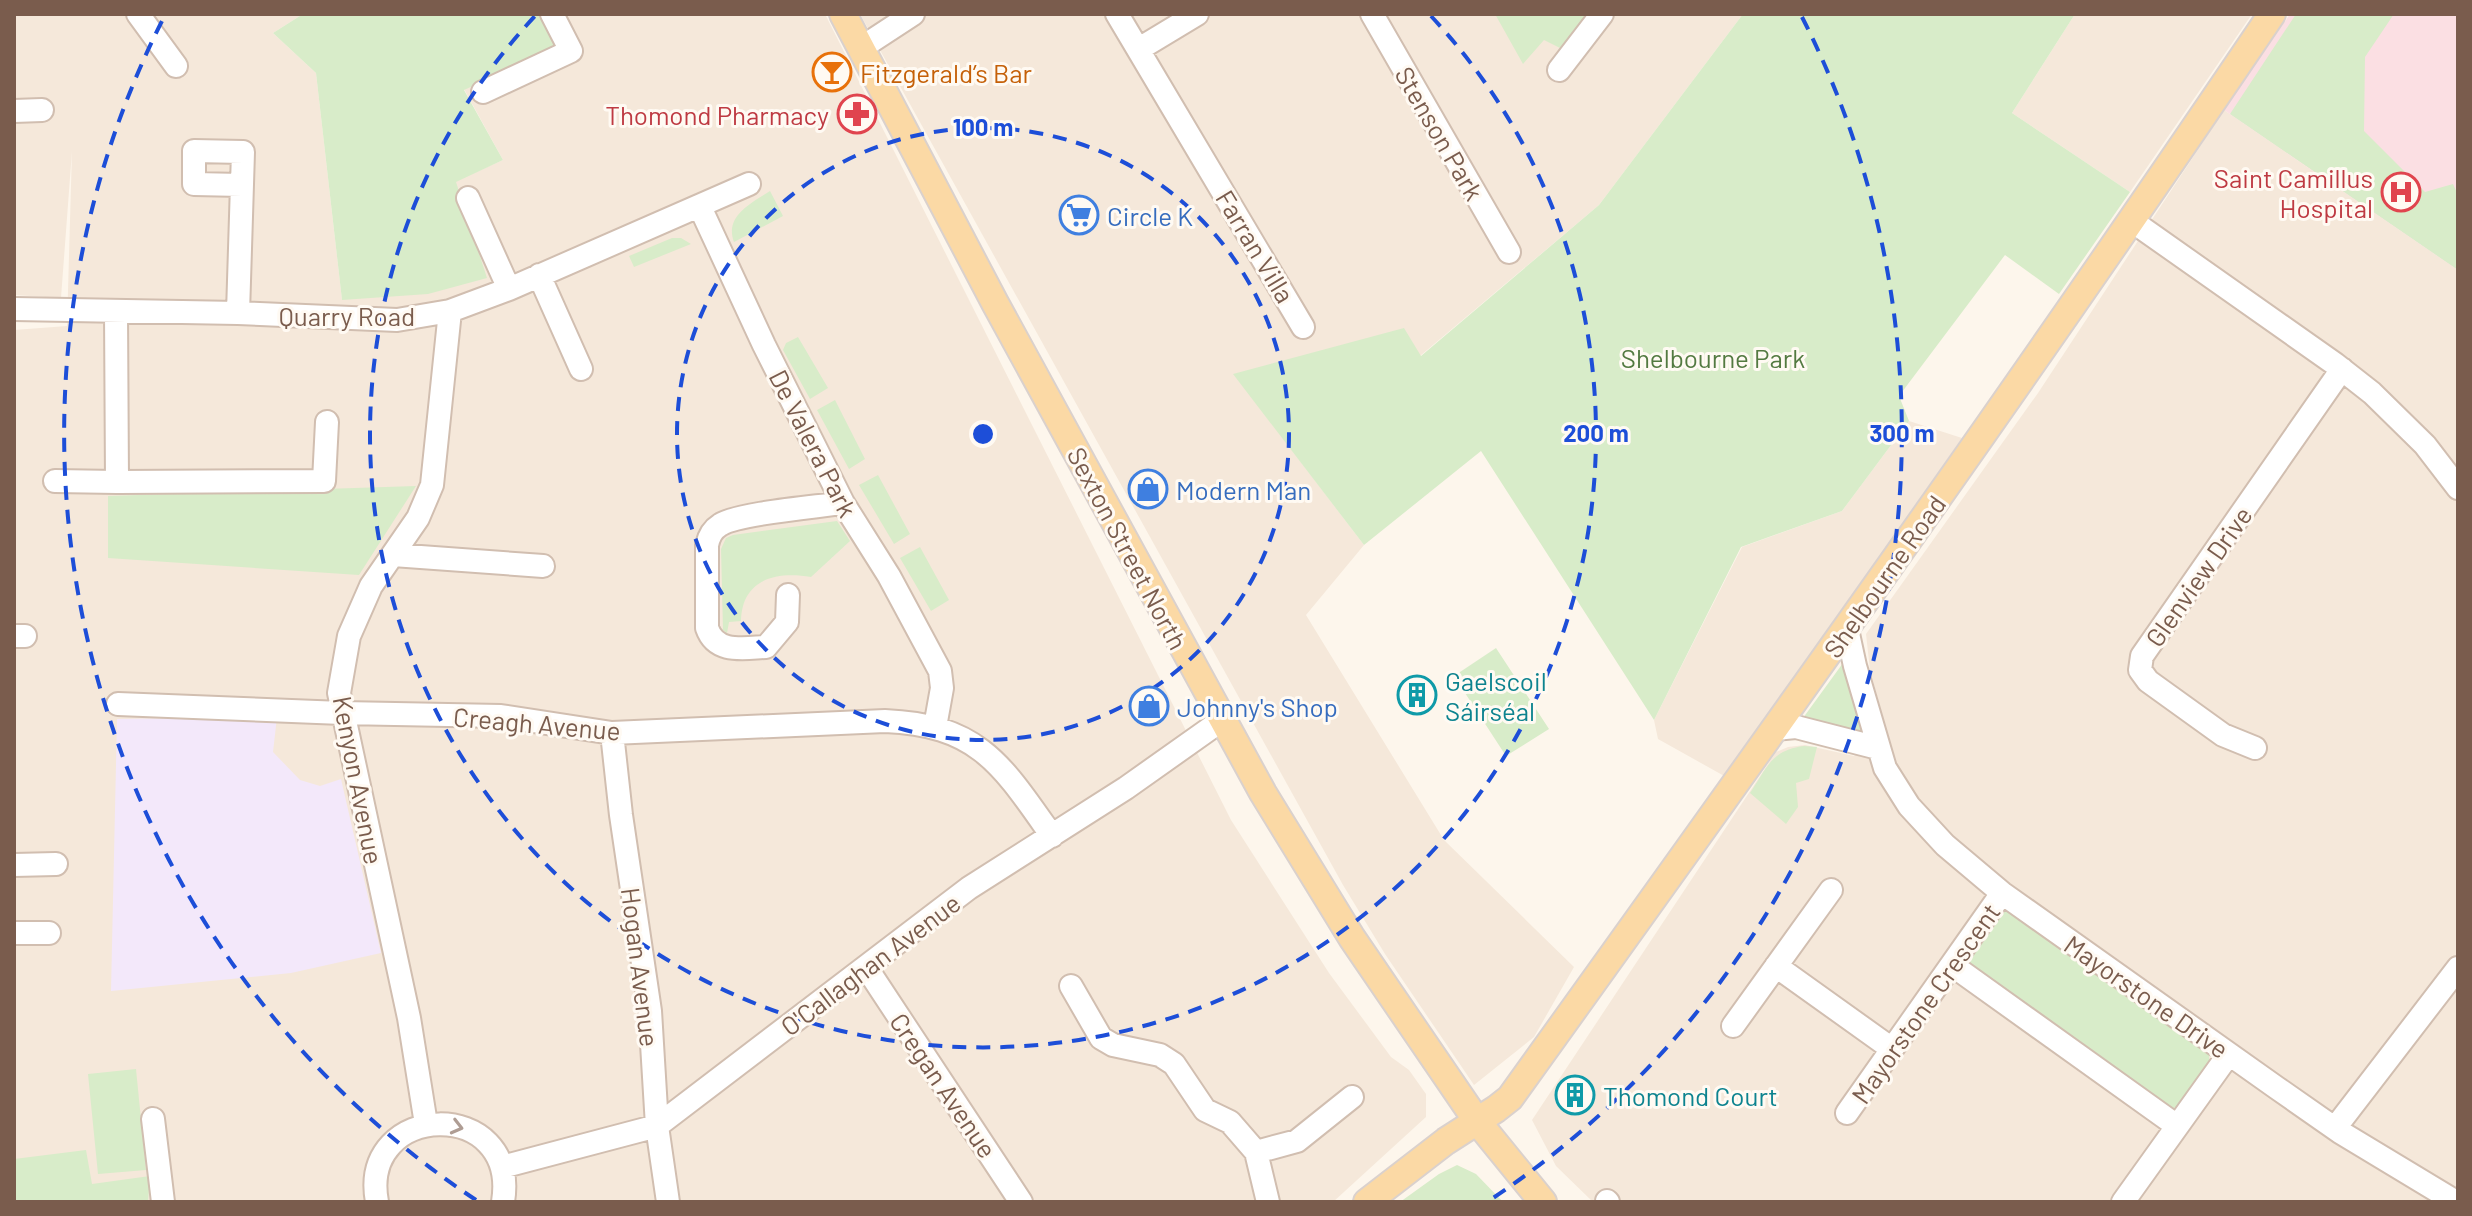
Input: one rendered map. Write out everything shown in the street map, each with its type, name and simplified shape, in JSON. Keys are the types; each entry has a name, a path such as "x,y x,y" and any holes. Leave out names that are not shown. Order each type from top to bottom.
{"main road":[{"name":"Sexton Street North","path":"843,14 995,303 1222,720 1314,879 1477,1121 1543,1202"},
{"name":"Shelbourne Road","path":"1367,1202 1446,1141 1510,1098 1847,629 2132,221 2272,14"}],"street":[{"path":"138,14 176,66"},
{"path":"483,92 571,51 552,14"},
{"path":"861,48 913,14"},
{"path":"1117,14 1139,49 1197,14"},
{"name":"Stenson Park","path":"1372,14 1509,252"},
{"path":"1559,70 1602,14"},
{"name":"Farran Villa","path":"1139,49 1303,327"},
{"path":"14,111 42,110"},
{"path":"700,207 749,184"},
{"path":"238,313 242,185"},
{"path":"468,198 509,289"},
{"name":"Quarry Road","path":"14,309 238,313 397,320 450,311 509,289 700,207"},
{"name":"De Valera Park","path":"700,207 764,345 843,503 889,576 940,671 942,688 935,727"},
{"path":"2132,221 2372,393 2425,445 2458,488"},
{"path":"539,275 581,369"},
{"name":"Kenyon Avenue","path":"426,1124 409,1018 339,693 349,636 371,586 418,518 432,485 450,311"},
{"path":"116,312 117,482"},
{"name":"Glenview Drive","path":"2255,748 2223,735 2148,681 2140,670 2142,656 2342,369"},
{"path":"55,481 324,481 327,422"},
{"path":"788,595 787,622 766,647 727,648 717,645 710,638 707,628 707,545 710,534 717,527 736,519 843,503"},
{"path":"393,555 543,566"},
{"name":"Mayorstone Drive","path":"1847,629 1885,768 1925,825 2002,893 2335,1128 2456,1202"},
{"name":"Creagh Avenue","path":"118,704 501,716 612,733 885,721 935,727 960,736 994,759 1052,836"},
{"name":"O'Callaghan Avenue","path":"502,1167 657,1126 969,888 1052,836 1222,720"},
{"path":"1775,729 1796,727 1878,748"},
{"name":"Hogan Avenue","path":"612,733 650,1011 657,1126 668,1202"},
{"path":"14,865 56,864"},
{"path":"1733,1026 1831,890"},
{"name":"Mayorstone Crescent","path":"1847,1113 2002,893"},
{"path":"14,933 49,933"},
{"path":"1952,965 2177,1126"},
{"path":"1776,966 1892,1049"},
{"name":"Cregan Avenue","path":"866,967 1021,1202"},
{"path":"2335,1128 2458,968"},
{"path":"1071,986 1101,1038 1113,1045 1160,1055 1174,1064 1205,1110 1230,1122 1256,1152 1268,1202"},
{"path":"2123,1202 2229,1054"},
{"path":"1256,1152 1297,1141 1352,1097"},
{"path":"153,1119 163,1202"},
{"path":"377,1202 376,1178 381,1159 392,1143 408,1131 426,1124 449,1123 470,1130 484,1139 495,1152 506,1188 503,1202"}],"shaded area":[{"path":"14,14 303,14 273,33 316,73 342,300 456,181 503,160 464,89 558,47 543,14 825,14 1231,820 1329,973 1391,1057 1409,1070 1426,1094 1426,1117 1333,1202 14,1202 14,330 67,326 72,151 61,298 14,295"},
{"path":"860,14 1743,14 1599,205 1420,356 1234,374 1364,545 1306,615 1444,840 1574,967 1534,1037 1474,1085 1385,954 1343,885"},
{"path":"2075,14 2252,14 2130,192 2012,113"},
{"name":"Saint Camillus Hospital","path":"2290,14 2458,14 2458,270 2224,110"},
{"path":"2224,110 2458,270 2458,1202 1593,1202 1556,1166 1532,1120 1776,752 1805,745 1854,756 1885,725 1870,670 1866,634 2038,393"},
{"path":"1909,421 1962,438 1726,777 1658,739 1654,720 1742,547 1842,511"},
{"path":"277,717 273,752 300,780 320,786 341,779 381,953 291,973 111,991 117,719"}],"green space":[{"path":"303,14 543,14 558,47 464,90 503,160 456,182 487,278 428,294 342,300 316,73 273,33"},
{"path":"1495,14 1588,14 1560,48 1544,40 1523,64"},
{"name":"Shelbourne Park","path":"1743,14 2075,14 2012,113 2130,192 2059,294 2005,255 1899,396 1909,421 1842,511 1741,547 1654,720 1481,451 1364,545 1233,374 1404,328 1421,356 1599,205"},
{"name":"Saint Camillus Hospital","path":"2296,14 2394,14 2365,57 2364,131 2425,192 2453,184 2458,195 2458,270 2230,114"},
{"path":"770,191 783,216 734,242 732,233 736,218"},
{"path":"672,238 681,238 691,244 634,267 629,256"},
{"path":"798,337 828,388 810,399 783,350 786,343"},
{"path":"835,400 865,459 849,469 817,410"},
{"path":"878,475 910,534 894,544 859,485"},
{"path":"416,486 359,575 108,558 108,496"},
{"path":"837,521 850,541 811,577 785,575 754,587 747,596 741,621 729,622 727,633 723,630 721,549 726,538"},
{"path":"920,547 949,600 931,611 900,558"},
{"path":"1496,648 1549,729 1506,756 1454,676"},
{"path":"1843,663 1847,667 1864,733 1861,736 1803,718"},
{"path":"1804,746 1817,747 1809,779 1796,783 1798,807 1786,824 1750,793 1777,756"},
{"path":"2011,911 2203,1047 2209,1055 2209,1064 2180,1105 2164,1107 1971,968 1968,959 2001,912"},
{"path":"136,1069 146,1170 98,1174 88,1074"},
{"path":"86,1150 92,1184 150,1176 148,1202 14,1202 14,1159"},
{"path":"1457,1165 1476,1174 1503,1202 1400,1202 1439,1174"}],"place":[{"name":"Fitzgerald’s Bar","path":"832,72"},
{"name":"Thomond Pharmacy","path":"857,114"},
{"name":"Saint Camillus Hospital","path":"2401,192"},
{"name":"Circle K","path":"1079,215"},
{"name":"Modern Man","path":"1148,489"},
{"name":"Gaelscoil Sáirséal","path":"1417,695"},
{"name":"Johnny's Shop","path":"1149,706"},
{"name":"Thomond Court","path":"1575,1095"}]}
